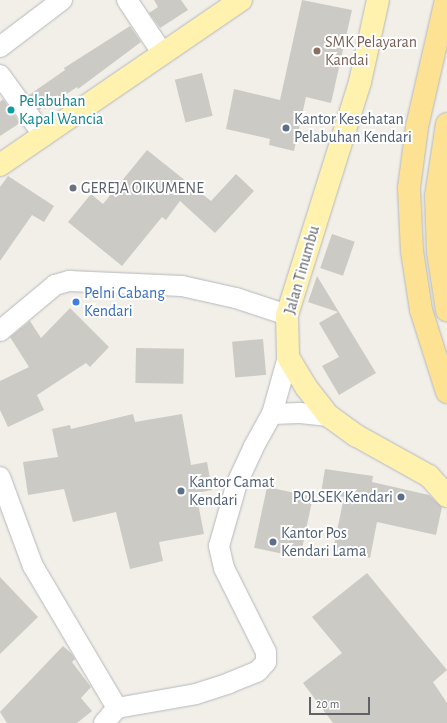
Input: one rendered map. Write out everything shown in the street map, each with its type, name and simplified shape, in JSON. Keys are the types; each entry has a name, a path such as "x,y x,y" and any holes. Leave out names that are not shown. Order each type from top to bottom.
{"highway":[{"path":"446,0 417,127 409,188 412,251 421,310 447,392"},
{"path":"447,124 436,196 438,252 447,310"}],"main road":[{"path":"0,165 241,0"},
{"name":"Jalan Tinumbu","path":"378,0 360,82 287,315 288,357 306,388 329,416 357,436 429,476 447,496"}],"street":[{"path":"0,47 62,0"},
{"path":"127,0 163,54"},
{"path":"0,75 44,136"},
{"path":"0,331 55,285 69,281 182,286 236,298 287,315"},
{"path":"104,723 117,708 196,694 223,686 258,671 266,662 266,652 224,568 219,546 237,483 272,414 288,357"},
{"path":"272,414 300,413 329,416"},
{"path":"0,477 33,566 117,708"}],"building":[{"path":"154,0 181,0 188,10 160,28 149,13 158,7"},
{"path":"302,0 352,10 331,103 306,97 294,151 269,145 270,139 226,129 234,89 280,100"},
{"path":"130,26 141,42 78,89 77,87 45,109 43,107 39,110 29,95 65,70 64,68"},
{"path":"202,73 213,116 185,122 175,80"},
{"name":"Pelabuhan Kapal Wancia","path":"3,99 20,123 0,136 0,102"},
{"path":"147,150 211,201 236,174 254,191 215,233 180,201 166,220 162,217 122,266 68,222 91,194 103,204"},
{"path":"8,176 54,206 44,222 32,215 0,261 0,187"},
{"path":"332,234 355,242 343,276 320,268"},
{"path":"317,276 376,373 339,395 322,366 339,357 319,323 338,312 308,302"},
{"path":"70,308 109,347 90,367 86,363 37,395 44,410 8,427 0,410 0,381 29,367 10,337 30,321 41,338"},
{"path":"263,339 266,375 235,378 232,342"},
{"path":"136,348 184,349 183,384 135,383"},
{"path":"133,414 135,422 182,414 191,465 207,462 212,490 196,493 204,534 159,542 163,561 130,569 116,512 73,522 64,489 28,495 23,462 58,457 52,429 70,425 71,429"},
{"path":"325,469 373,476 372,482 429,495 442,507 436,535 377,522 370,558 333,550 344,497 321,493"},
{"path":"267,487 313,497 300,557 254,548"},
{"path":"367,573 447,670 433,682 447,703 447,723 333,723 303,683 342,653 312,617"},
{"path":"0,577 38,617 0,654"},
{"path":"63,646 72,654 75,659 72,662 91,687 81,698 92,711 77,723 7,723 0,712"}],"place":[{"name":"SMK Pelayaran Kandai","path":"317,51"},
{"name":"Pelabuhan Kapal Wancia","path":"11,110"},
{"name":"Kantor Kesehatan Pelabuhan Kendari","path":"286,128"},
{"name":"GEREJA OIKUMENE","path":"73,188"},
{"name":"Pelni Cabang Kendari","path":"76,302"},
{"name":"Kantor Camat Kendari","path":"181,491"},
{"name":"POLSEK Kendari","path":"401,497"},
{"name":"Kantor Pos Kendari Lama","path":"273,542"}]}
